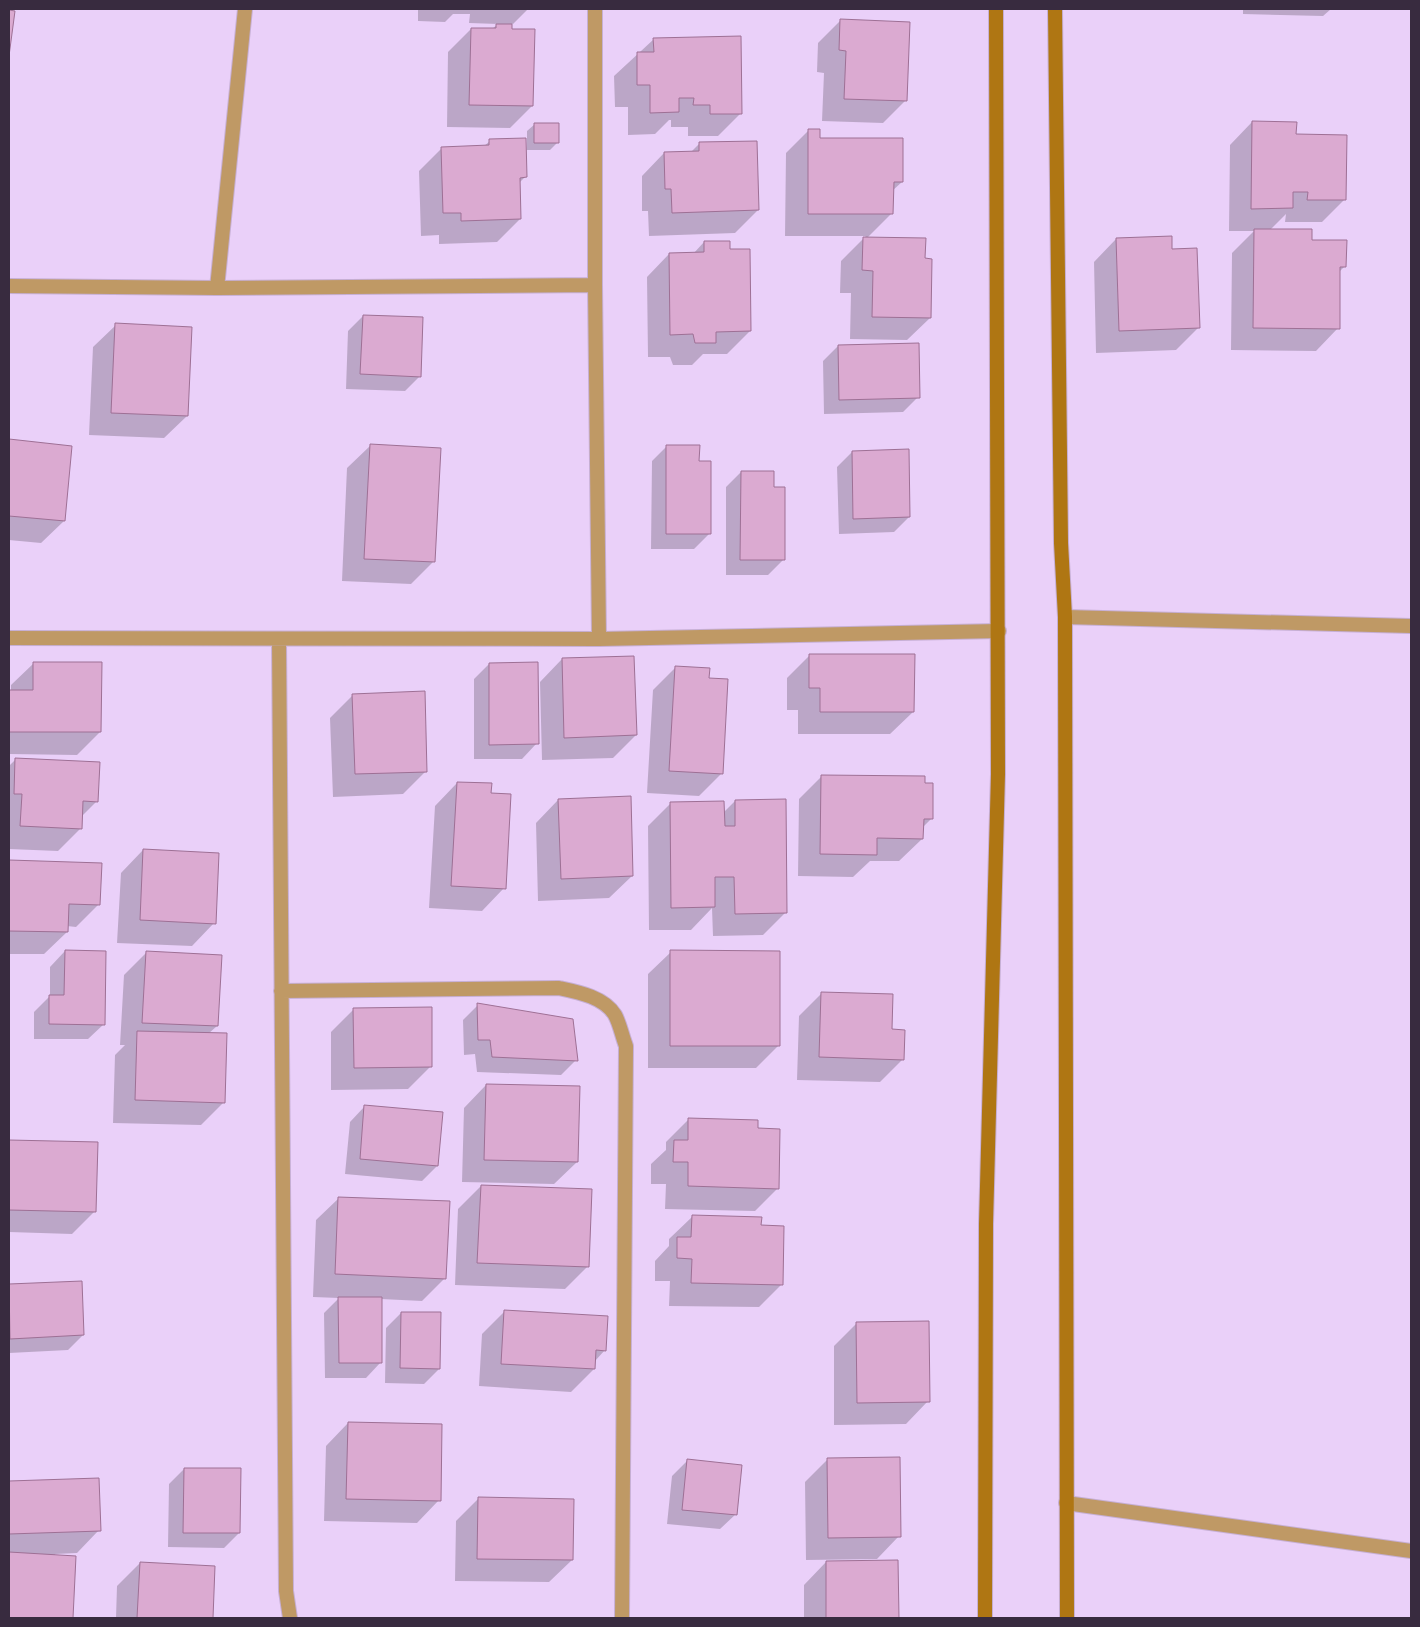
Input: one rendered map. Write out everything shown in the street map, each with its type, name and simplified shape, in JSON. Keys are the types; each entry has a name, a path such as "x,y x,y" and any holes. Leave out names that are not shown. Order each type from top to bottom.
{"main road":[{"path":"985,1618 986,1224 998,774 999,631 996,9"},
{"path":"1055,9 1061,544 1064,617 1067,1618"}],"street":[{"path":"217,288 245,9"},
{"path":"595,9 595,285 599,639"},
{"path":"9,286 217,288 595,285"},
{"path":"1064,617 1411,626"},
{"path":"9,638 599,639 999,631"},
{"path":"280,639 286,1591 290,1618"},
{"path":"281,991 559,988 582,993 599,1000 614,1014 626,1046 622,1618"},
{"path":"1066,1503 1411,1551"}],"building":[{"path":"9,10 15,11 9,56"},
{"path":"840,19 910,22 907,101 844,99 846,51 839,50"},
{"path":"496,24 512,24 512,29 535,29 533,106 469,105 471,28 496,28"},
{"path":"741,36 742,114 710,114 710,105 693,105 694,98 679,98 679,112 650,113 650,85 637,85 637,52 654,52 653,38"},
{"path":"1252,121 1297,122 1296,134 1347,135 1346,200 1307,200 1308,192 1293,192 1293,208 1251,209"},
{"path":"534,123 559,123 559,143 534,143"},
{"path":"808,129 820,129 820,138 903,138 903,182 894,182 893,214 808,214"},
{"path":"526,138 527,177 520,178 521,219 461,221 461,213 443,213 441,147 489,145 489,139"},
{"path":"757,141 759,210 672,213 671,189 665,189 664,152 699,151 699,142"},
{"path":"1254,229 1312,229 1312,240 1347,240 1346,267 1340,267 1340,329 1253,328"},
{"path":"1172,236 1172,249 1197,248 1200,328 1119,331 1116,238"},
{"path":"863,237 926,238 925,258 932,259 931,318 872,317 873,271 862,270"},
{"path":"704,241 730,241 730,249 750,249 751,331 716,332 716,343 695,343 693,334 670,335 669,253 704,252"},
{"path":"363,315 423,317 421,377 360,374"},
{"path":"115,323 192,327 188,416 111,413"},
{"path":"919,343 920,398 839,400 838,345"},
{"path":"9,439 72,446 65,521 9,516"},
{"path":"370,444 441,448 435,562 364,559"},
{"path":"666,445 700,445 699,461 711,461 711,534 666,534"},
{"path":"909,449 910,517 853,519 852,451"},
{"path":"741,471 774,471 774,487 785,487 785,560 740,560"},
{"path":"809,654 915,654 914,712 820,712 820,688 809,688"},
{"path":"634,656 637,735 564,738 562,658"},
{"path":"33,662 102,662 101,732 9,732 9,690 33,690"},
{"path":"538,662 539,744 489,745 489,663"},
{"path":"675,666 710,668 709,678 728,679 723,774 669,771"},
{"path":"425,691 427,772 355,774 352,694"},
{"path":"15,758 100,762 98,802 83,801 82,829 20,826 22,794 14,794"},
{"path":"821,775 925,776 925,783 933,783 933,819 924,819 923,839 877,838 877,855 820,854"},
{"path":"457,782 492,783 491,793 511,794 506,889 451,886"},
{"path":"631,796 633,876 561,879 558,799"},
{"path":"786,799 787,913 735,914 734,877 715,877 715,907 671,908 670,802 724,801 725,826 735,826 735,800"},
{"path":"143,849 219,853 216,924 140,920"},
{"path":"9,860 102,863 100,905 69,904 68,932 9,931"},
{"path":"65,950 106,951 105,1025 49,1024 49,995 64,995"},
{"path":"670,950 780,951 780,1046 670,1046"},
{"path":"146,951 222,955 218,1026 142,1023"},
{"path":"821,992 893,994 892,1029 905,1030 904,1060 819,1057"},
{"path":"477,1003 573,1019 578,1061 492,1057 490,1040 478,1040"},
{"path":"432,1007 432,1067 354,1068 353,1008"},
{"path":"137,1031 227,1033 225,1103 135,1100"},
{"path":"486,1084 580,1086 578,1162 484,1160"},
{"path":"364,1105 443,1112 438,1166 360,1159"},
{"path":"688,1118 758,1120 758,1128 780,1129 779,1189 688,1186 688,1162 673,1162 674,1140 688,1140"},
{"path":"9,1140 98,1142 96,1212 9,1210"},
{"path":"481,1185 592,1189 589,1267 477,1263"},
{"path":"338,1197 450,1201 446,1279 335,1274"},
{"path":"692,1215 762,1217 761,1225 784,1226 783,1285 691,1283 692,1259 677,1258 677,1237 691,1237"},
{"path":"82,1281 84,1335 10,1339 9,1284"},
{"path":"338,1297 382,1297 382,1363 339,1363"},
{"path":"504,1310 608,1316 606,1351 596,1350 595,1369 501,1364"},
{"path":"401,1312 441,1312 440,1369 400,1368"},
{"path":"929,1321 930,1402 857,1403 856,1322"},
{"path":"348,1422 442,1424 441,1501 346,1499"},
{"path":"900,1457 901,1537 828,1538 827,1458"},
{"path":"687,1459 742,1465 737,1515 682,1510"},
{"path":"184,1468 241,1468 240,1533 183,1533"},
{"path":"99,1478 101,1531 9,1534 9,1481"},
{"path":"478,1497 574,1499 573,1560 477,1559"},
{"path":"9,1552 76,1556 73,1618 9,1618"},
{"path":"898,1560 899,1618 826,1618 826,1561"},
{"path":"140,1562 215,1566 213,1618 137,1618"}]}
